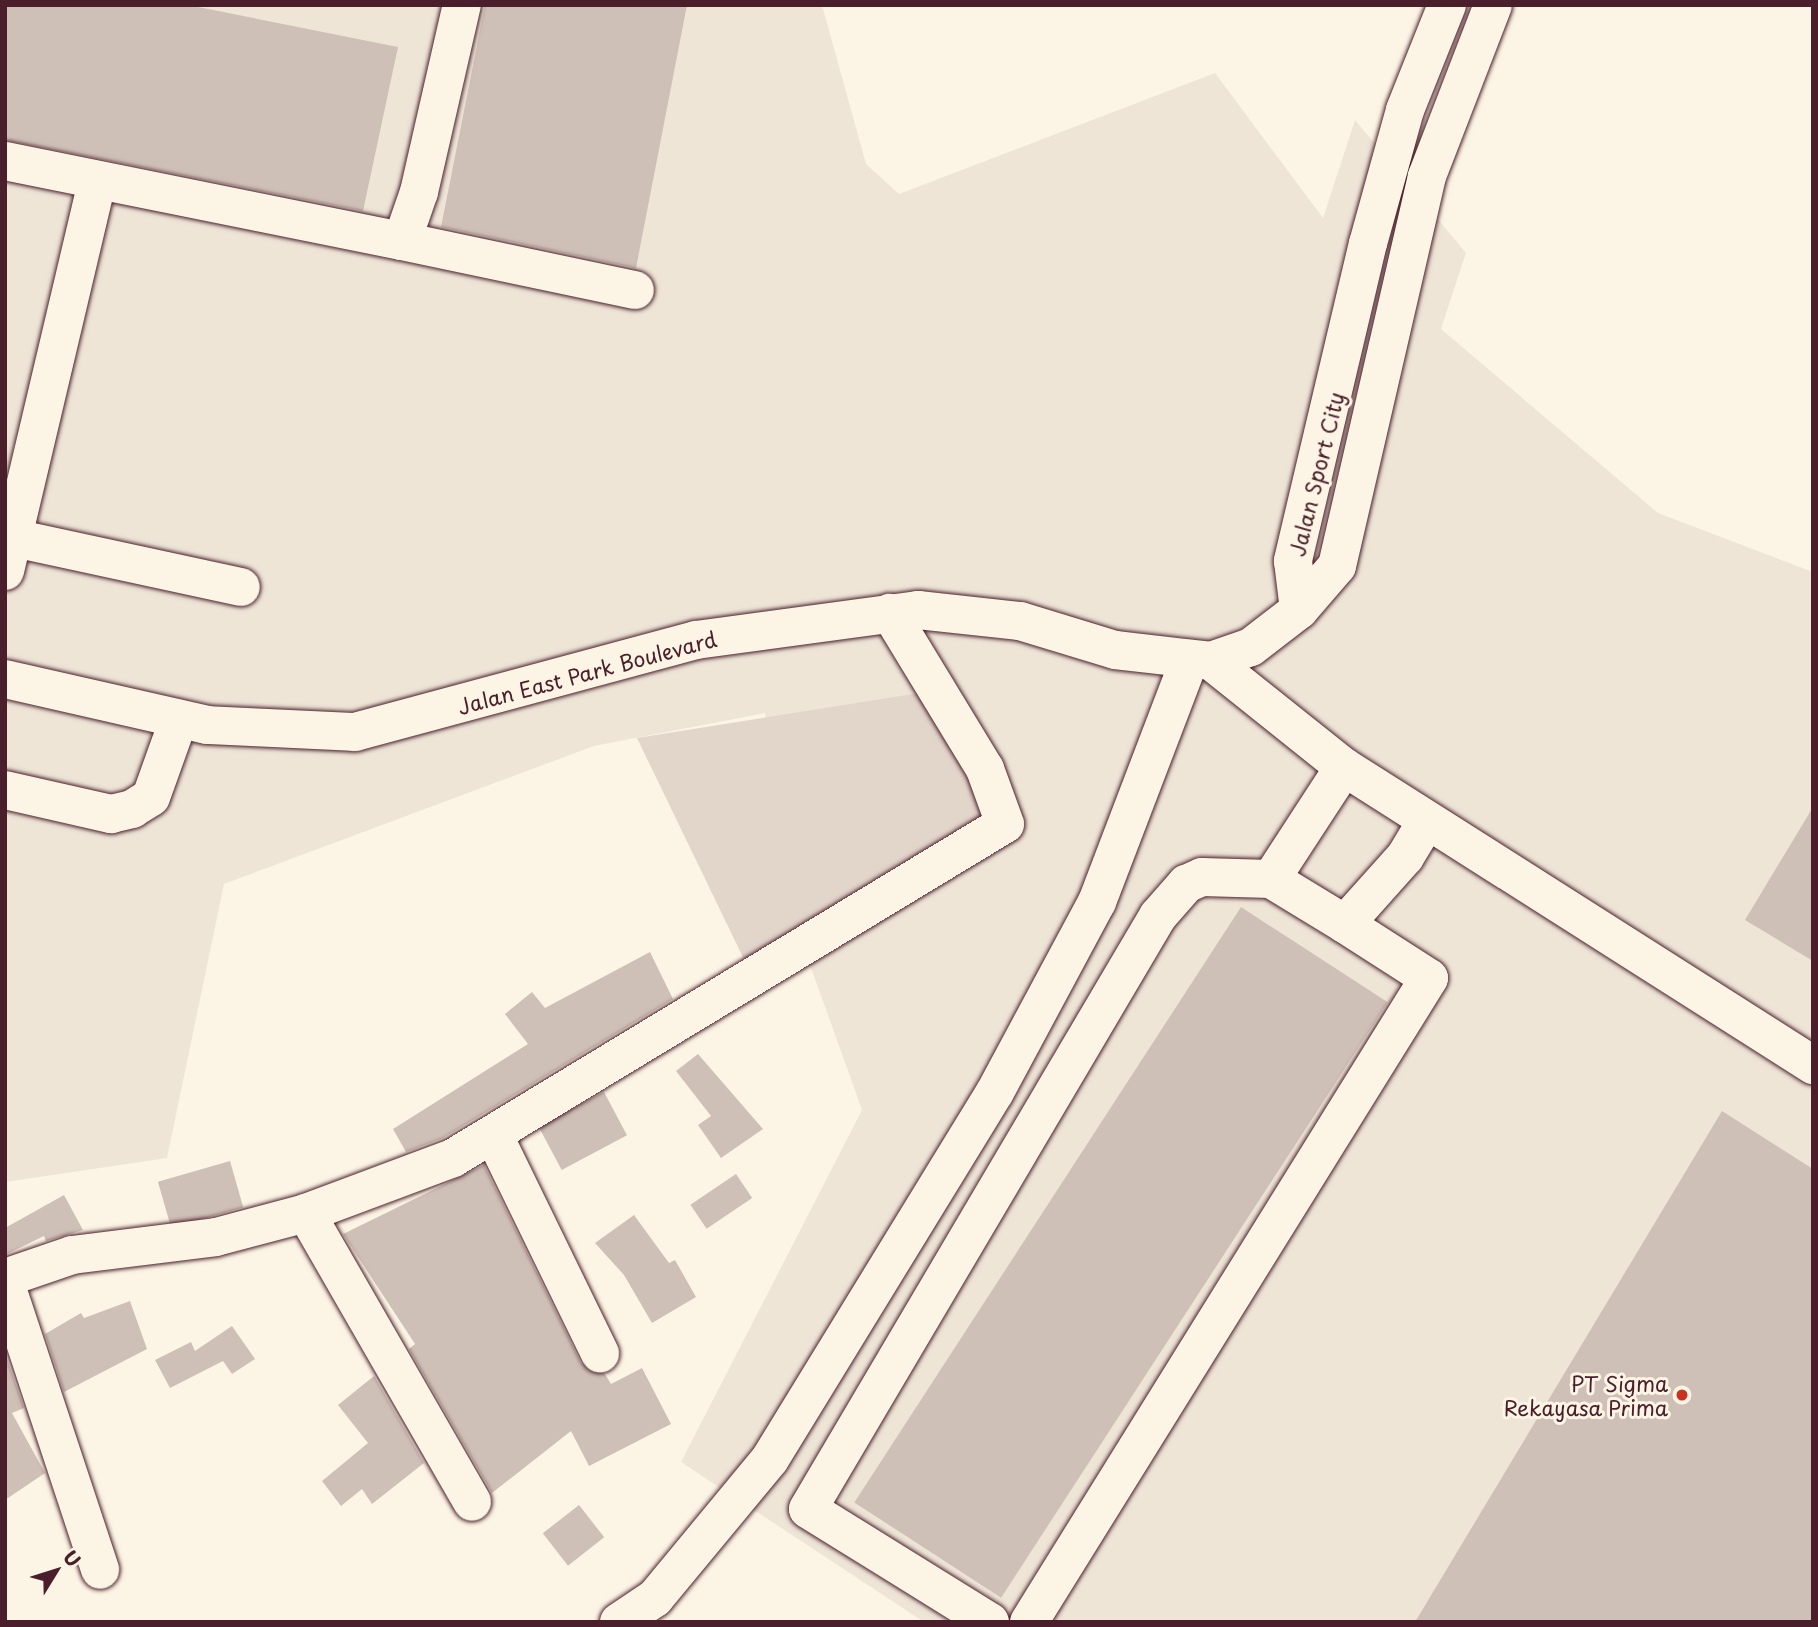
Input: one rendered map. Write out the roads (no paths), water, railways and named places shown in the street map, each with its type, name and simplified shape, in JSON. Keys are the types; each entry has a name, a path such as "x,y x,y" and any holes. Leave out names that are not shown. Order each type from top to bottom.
{"street":[{"path":"402,240 419,192 462,5"},
{"name":"Jalan Sport City","path":"1299,610 1293,561 1368,243 1405,110 1447,5"},
{"name":"Jalan Sport City","path":"1299,610 1337,566 1427,176 1493,5"},
{"path":"5,161 402,240 635,290"},
{"path":"96,181 9,554 241,587"},
{"path":"1200,660 1251,647 1299,610"},
{"path":"100,1570 5,1280 72,1255 176,1245 306,1213 494,1136 1005,824 985,769 890,613"},
{"name":"Jalan East Park Boulevard","path":"5,679 178,719 355,732 696,640 890,613 1020,621 1115,650 1200,660"},
{"path":"1200,660 1344,767 1426,822 1813,1065"},
{"path":"619,1622 655,1598 770,1459 995,1093 1097,902 1200,660"},
{"path":"5,790 111,814 132,809 150,797 178,719"},
{"path":"1271,879 1344,767"},
{"path":"1346,924 1405,857 1426,822"},
{"path":"990,1622 808,1509 1158,916 1186,884 1202,877 1271,879 1429,978 1029,1622"},
{"path":"494,1136 600,1353"},
{"path":"306,1213 471,1502"}],"place":[{"name":"PT Sigma Rekayasa Prima","path":"1682,1395"}]}
